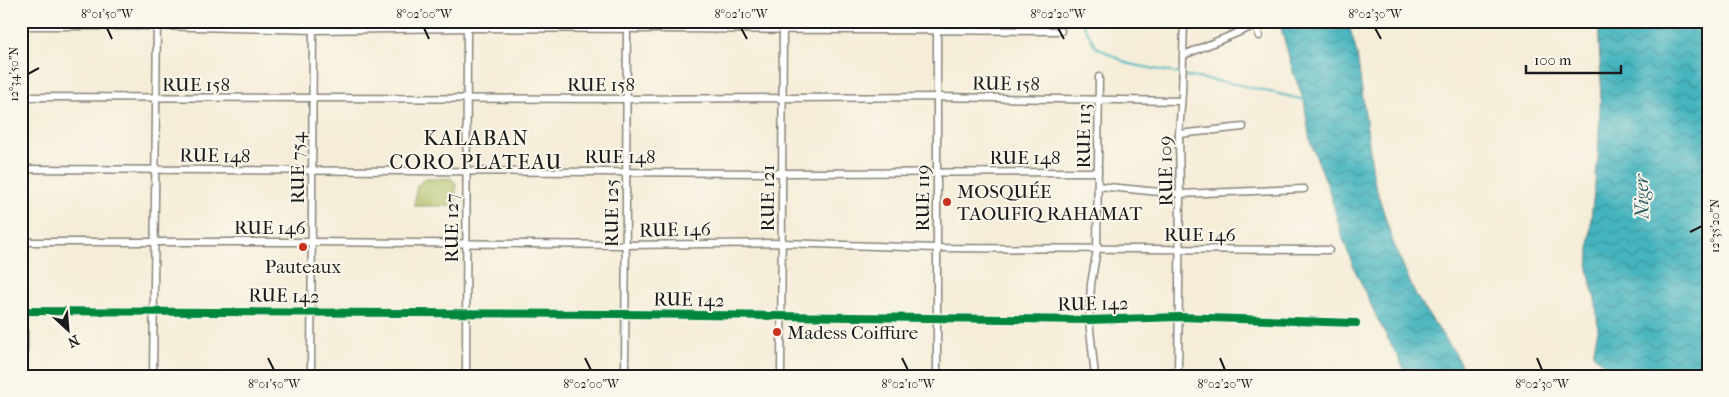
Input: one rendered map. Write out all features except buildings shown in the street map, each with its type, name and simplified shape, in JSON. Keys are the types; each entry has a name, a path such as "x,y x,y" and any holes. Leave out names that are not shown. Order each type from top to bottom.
{"street":[{"name":"RUE 754","path":"311,376 313,21"},
{"name":"RUE 125","path":"625,376 626,21"},
{"name":"RUE 121","path":"781,376 783,21"},
{"name":"RUE 119","path":"937,376 938,21"},
{"name":"RUE 109","path":"1178,376 1179,134 1184,56 1184,21"},
{"path":"1184,56 1255,23 1259,36"},
{"path":"153,376 157,24"},
{"path":"21,26 157,24 313,30 467,25 626,30 1061,31"},
{"name":"RUE 127","path":"466,376 467,25"},
{"name":"RUE 113","path":"1095,376 1089,320 1091,284 1097,249 1098,76"},
{"name":"RUE 158","path":"21,97 313,99 937,97 1181,101"},
{"path":"1179,134 1244,127"},
{"name":"RUE 148","path":"21,169 782,173 1098,172"},
{"path":"1098,186 1180,194 1304,189"},
{"name":"RUE 146","path":"21,242 626,245 782,243 937,248 1329,250"},
{"name":"RUE 142","path":"23,311 153,310 1089,320 1179,317 1356,323"},
{"path":"23,311 24,376"}],"green space":[{"path":"451,178 456,183 456,206 414,206 417,184 420,185 422,179"}],"water":[{"path":"1279,21 1348,21 1357,54 1374,181 1393,242 1416,296 1455,353 1466,376 1408,376 1378,320 1354,268 1343,239 1328,187 1310,141 1304,100 1294,75"},
{"name":"Niger","path":"1598,21 1708,21 1708,376 1618,376 1593,354 1598,329 1596,304 1588,270 1591,218 1598,157 1601,82"}],"waterway":[{"path":"1081,21 1096,47 1129,64 1181,74"},
{"path":"1185,76 1235,84 1305,100"}],"cycle path":[{"path":"21,311 625,314 1089,320 1179,317 1356,323"}],"place":[{"name":"MOSQUÉE TAOUFIQ RAHAMAT","path":"947,202"},
{"name":"Pauteaux","path":"303,247"},
{"name":"Madess Coiffure","path":"777,332"}],"district":[{"name":"KALABAN CORO PLATEAU","path":"476,150"}]}
